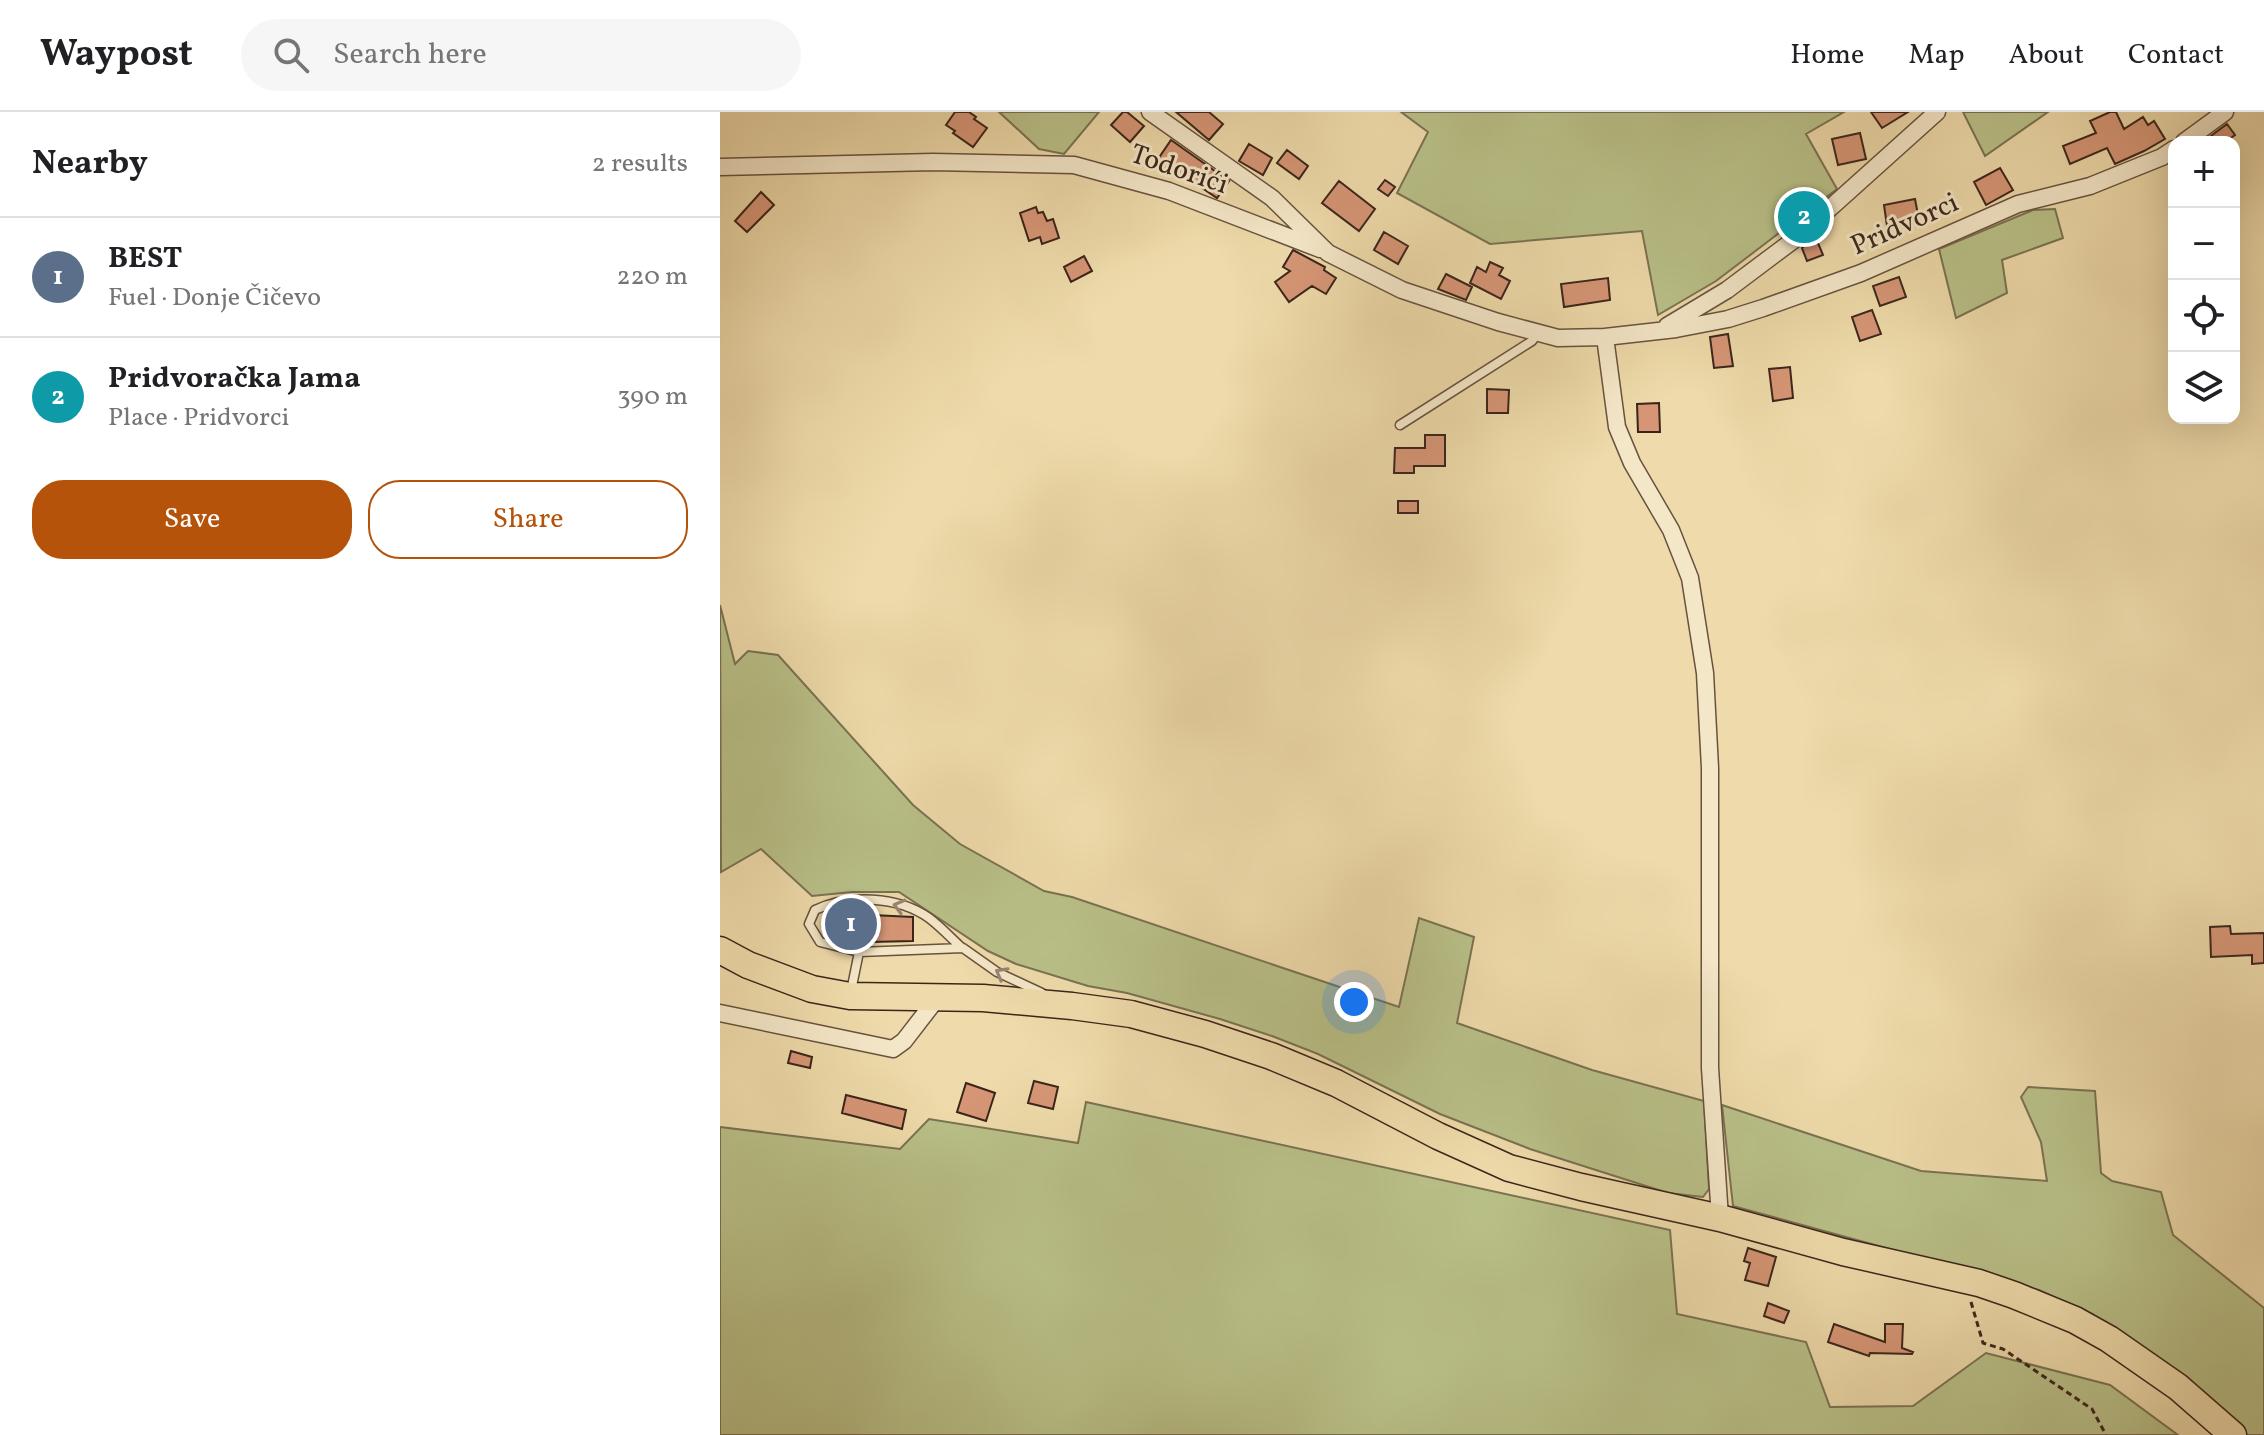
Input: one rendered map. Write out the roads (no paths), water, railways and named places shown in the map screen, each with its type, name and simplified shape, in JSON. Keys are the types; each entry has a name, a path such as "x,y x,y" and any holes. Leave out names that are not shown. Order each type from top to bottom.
{"main road":[{"path":"720,950 748,965 812,989 850,996 983,998 1131,1014 1271,1056 1336,1083 1438,1136 1509,1168 1979,1283 2047,1308 2109,1339 2152,1368 2233,1435"},
{"path":"720,959 748,965"}],"street":[{"name":"Todorići","path":"1150,112 1272,198 1328,253"},
{"path":"1659,331 1727,290 1799,236 1937,112"},
{"path":"2192,136 2225,112"},
{"name":"Pridvorci","path":"1605,337 1728,319 1777,303 1861,273 2018,204 2090,186 2168,153"},
{"name":"Todorići","path":"720,167 933,162 1074,165 1169,191 1328,253 1402,290 1537,334 1558,338 1605,337"},
{"path":"1605,337 1617,427 1632,463 1671,530 1690,578 1705,673 1710,768 1710,1068 1720,1218"},
{"path":"720,1013 893,1049 904,1041 938,997"}],"lane":[{"path":"1400,425 1532,341 1537,334"},
{"path":"963,948 859,952 820,942 809,924 815,910 827,904 871,900 905,906 929,918 997,972 1072,1006"},
{"path":"850,996 859,952"}],"place":[{"name":"Pridvoračka Jama","path":"1804,217"},
{"name":"BEST","path":"851,924"}]}
